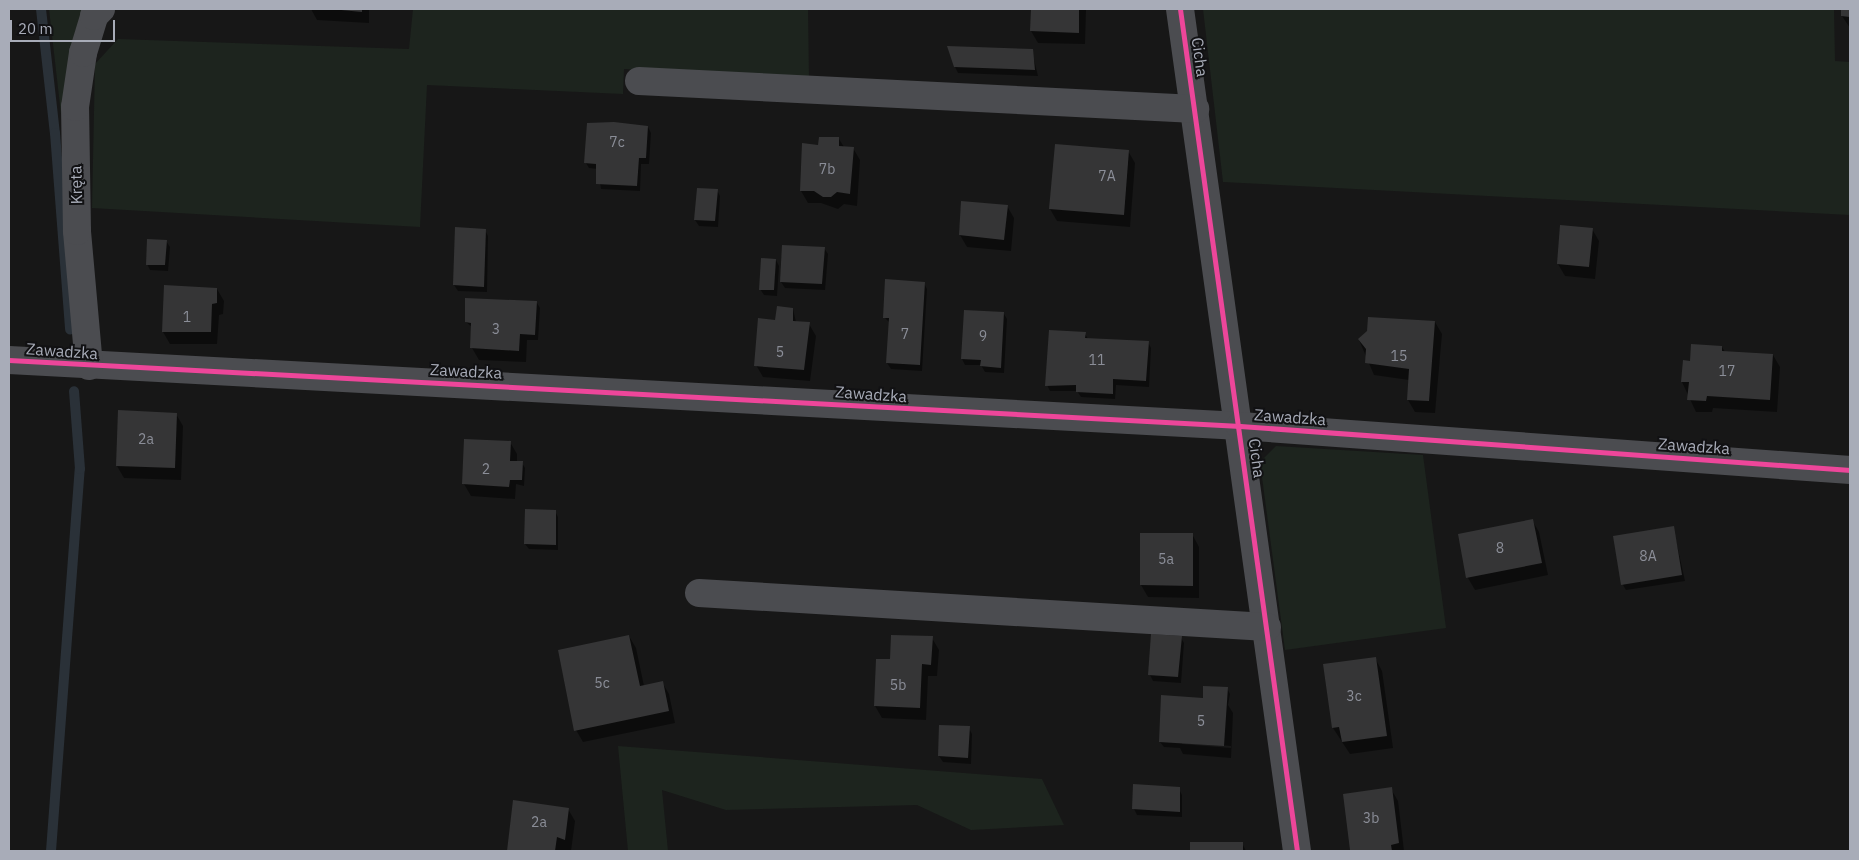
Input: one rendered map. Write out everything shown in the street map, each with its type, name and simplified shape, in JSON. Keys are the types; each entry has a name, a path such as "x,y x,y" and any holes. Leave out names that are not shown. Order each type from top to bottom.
{"street":[{"name":"Kręta","path":"89,366 77,231 75,107 83,53 94,16 101,9"},
{"name":"Cicha","path":"1180,9 1240,426 1297,851"},
{"path":"639,81 1195,109"},
{"name":"Zawadzka","path":"9,360 89,366 1240,426 1850,470"},
{"path":"699,593 1266,627"}],"shaded area":[{"path":"49,9 89,9 75,31 65,149"},
{"path":"413,9 808,9 809,79 624,69 623,94 427,85 420,227 92,208 95,64 118,39 409,49"},
{"path":"1203,9 1834,9 1835,61 1850,62 1850,215 1223,182"},
{"path":"1276,446 1423,455 1446,628 1285,650 1260,462"},
{"path":"618,746 1042,779 1064,825 971,830 917,805 726,810 662,790 668,851 628,851"}],"building":[{"path":"362,9 362,12 341,10"},
{"path":"1031,9 1079,9 1079,33 1030,31"},
{"path":"1841,9 1850,9 1850,17 1841,16"},
{"path":"947,46 1033,49 1035,70 954,67"},
{"path":"614,122 648,126 646,158 639,158 637,186 596,184 596,164 584,163 587,123"},
{"path":"819,137 839,137 839,146 854,147 850,194 837,192 831,197 823,197 814,191 800,191 802,143 818,145"},
{"path":"1055,144 1129,150 1124,215 1049,209"},
{"path":"697,188 718,189 715,221 694,220"},
{"path":"961,201 1008,205 1004,240 959,235"},
{"path":"1560,225 1593,228 1589,267 1557,264"},
{"path":"455,227 486,229 484,287 453,285"},
{"path":"147,239 167,240 165,265 146,265"},
{"path":"782,245 825,247 822,284 780,282"},
{"path":"761,258 776,259 774,290 759,290"},
{"path":"885,279 925,282 920,365 886,363 889,318 883,318"},
{"path":"164,285 217,288 217,303 212,304 211,332 162,332"},
{"path":"465,298 537,301 535,335 520,334 519,351 470,348 471,323 465,322"},
{"path":"777,306 793,308 793,321 810,322 804,370 754,366 758,318 775,320"},
{"path":"964,310 1004,312 1001,368 980,366 981,360 961,359"},
{"path":"1368,317 1435,321 1429,401 1407,400 1409,369 1365,363 1366,349 1358,339 1367,331"},
{"path":"1049,330 1086,332 1085,338 1149,341 1146,381 1113,379 1113,394 1076,392 1076,385 1045,386"},
{"path":"1691,344 1722,346 1722,351 1773,354 1770,400 1707,396 1706,401 1687,400 1689,382 1681,382 1683,360 1690,361"},
{"path":"118,410 177,413 175,468 116,466"},
{"path":"464,439 511,441 510,461 523,461 522,480 510,480 509,487 462,484"},
{"path":"525,509 556,510 556,545 524,544"},
{"path":"1533,519 1542,563 1466,578 1458,534"},
{"path":"1674,526 1682,575 1621,585 1613,536"},
{"path":"1140,533 1193,533 1193,586 1140,585"},
{"path":"1151,634 1182,636 1178,677 1148,675"},
{"path":"629,635 640,686 663,681 669,711 574,731 558,650"},
{"path":"891,635 933,636 931,665 922,664 920,708 874,706 876,659 890,659"},
{"path":"1376,657 1387,736 1342,742 1339,727 1332,728 1323,664"},
{"path":"1203,686 1228,687 1224,746 1159,742 1161,695 1203,698"},
{"path":"939,725 970,726 968,758 938,756"},
{"path":"1133,784 1180,787 1180,812 1132,809"},
{"path":"1392,787 1399,843 1391,845 1392,851 1350,850 1343,794"},
{"path":"513,800 569,808 565,840 557,837 555,851 507,851"},
{"path":"1190,842 1243,842 1243,851 1190,851"}],"waterway":[{"path":"41,9 55,133 70,329"},
{"path":"51,851 80,469 74,391"}],"cycle path":[{"path":"1180,9 1297,851"},
{"path":"9,360 1240,426 1850,470"}]}
